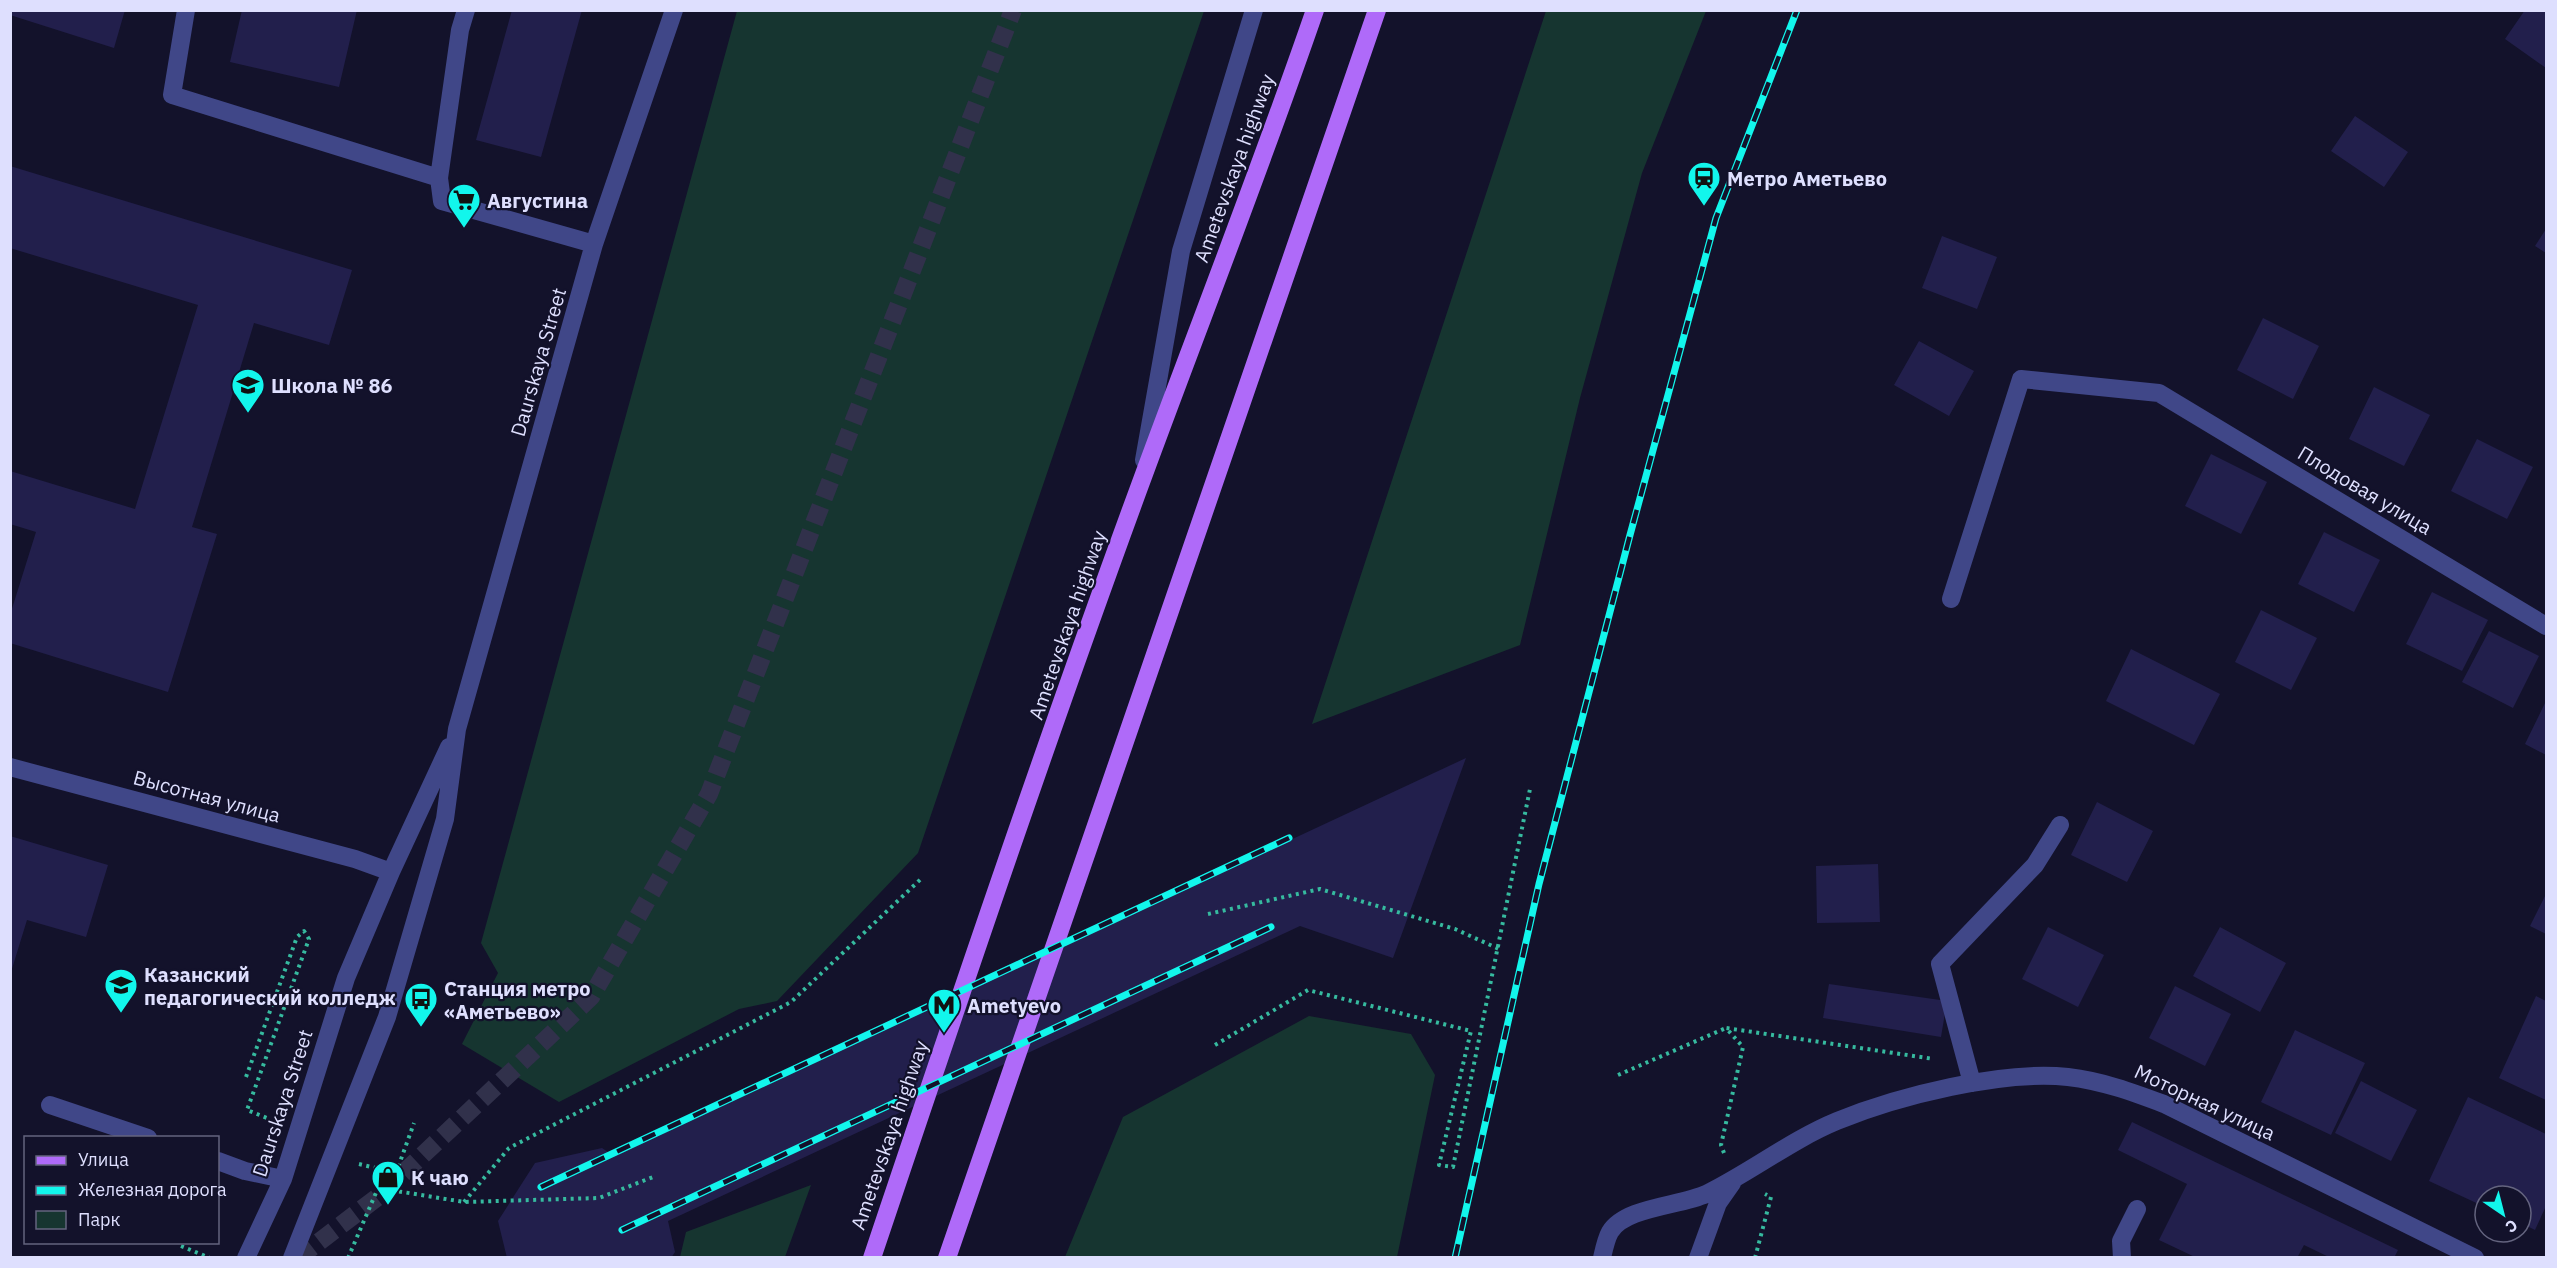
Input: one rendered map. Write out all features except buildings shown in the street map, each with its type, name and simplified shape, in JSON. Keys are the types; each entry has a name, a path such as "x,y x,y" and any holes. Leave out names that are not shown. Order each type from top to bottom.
{"main road":[{"name":"Ametevskaya highway","path":"872,1257 958,1000 1139,487 1274,130 1315,10"},
{"path":"947,1257 1377,10"}],"street":[{"path":"186,10 172,95 439,178"},
{"path":"466,10 460,30 439,178 442,201 594,244"},
{"name":"Daurskaya Street","path":"292,1257 387,1017 446,819 458,729 594,244 674,10"},
{"path":"1139,487 1181,251 1254,10"},
{"name":"Плодовая улица","path":"1951,599 2021,379 2159,393 2547,626"},
{"name":"Daurskaya Street","path":"246,1257 283,1179 346,978 391,872 458,729"},
{"name":"Высотная улица","path":"10,767 355,860 391,872"},
{"path":"1972,1083 1940,964 2035,865 2060,825"},
{"name":"Моторная улица","path":"1602,1257 1611,1230 1636,1212 1702,1195 1735,1179 1791,1144 1837,1121 1897,1101 1972,1083 2029,1076 2067,1077 2114,1085 2164,1104 2475,1257"},
{"path":"50,1105 145,1136"},
{"path":"219,1161 283,1179"},
{"name":"Моторная улица","path":"1698,1257 1718,1203 1735,1179"},
{"path":"2122,1257 2121,1241 2137,1209"}],"path":[{"path":"1215,1045 1308,990 1471,1031 1439,1165 1453,1167 1530,789"},
{"path":"464,1202 509,1148 791,1002 923,877"},
{"path":"1208,914 1320,889 1455,929 1499,949"},
{"path":"246,1077 297,937 304,931 309,939 247,1110 267,1118"},
{"path":"1618,1075 1726,1028 1967,1064"},
{"path":"1726,1028 1743,1047 1721,1145 1735,1179 1771,1197 1755,1257"},
{"path":"350,1162 396,1173 414,1123"},
{"path":"348,1257 378,1188 464,1202 599,1198 653,1177"},
{"path":"181,1246 210,1257"}],"green space":[{"path":"737,11 1204,11 918,853 777,1001 739,1009 559,1102 462,1044 498,973 481,943"},
{"path":"1546,11 1706,11 1642,173 1580,398 1520,645 1312,724"},
{"path":"1309,1016 1411,1034 1435,1075 1397,1257 1065,1257 1123,1117"},
{"path":"811,1185 785,1257 680,1257 686,1232"}],"tunnel":[{"path":"298,1258 379,1196 591,997 709,794 1013,10"}],"railway":[{"path":"1455,1258 1539,884 1716,218 1797,10"},
{"path":"541,1187 1289,838"},
{"path":"622,1230 1271,927"}],"place":[{"name":"Метро Аметьево","path":"1704,207"},
{"name":"Августина","path":"464,229"},
{"name":"Школа № 86","path":"248,414"},
{"name":"Казанский педагогический колледж","path":"121,1014"},
{"name":"Станция метро «Аметьево»","path":"421,1028"},
{"name":"Ametyevo","path":"944,1034"},
{"name":"К чаю","path":"388,1206"}]}
